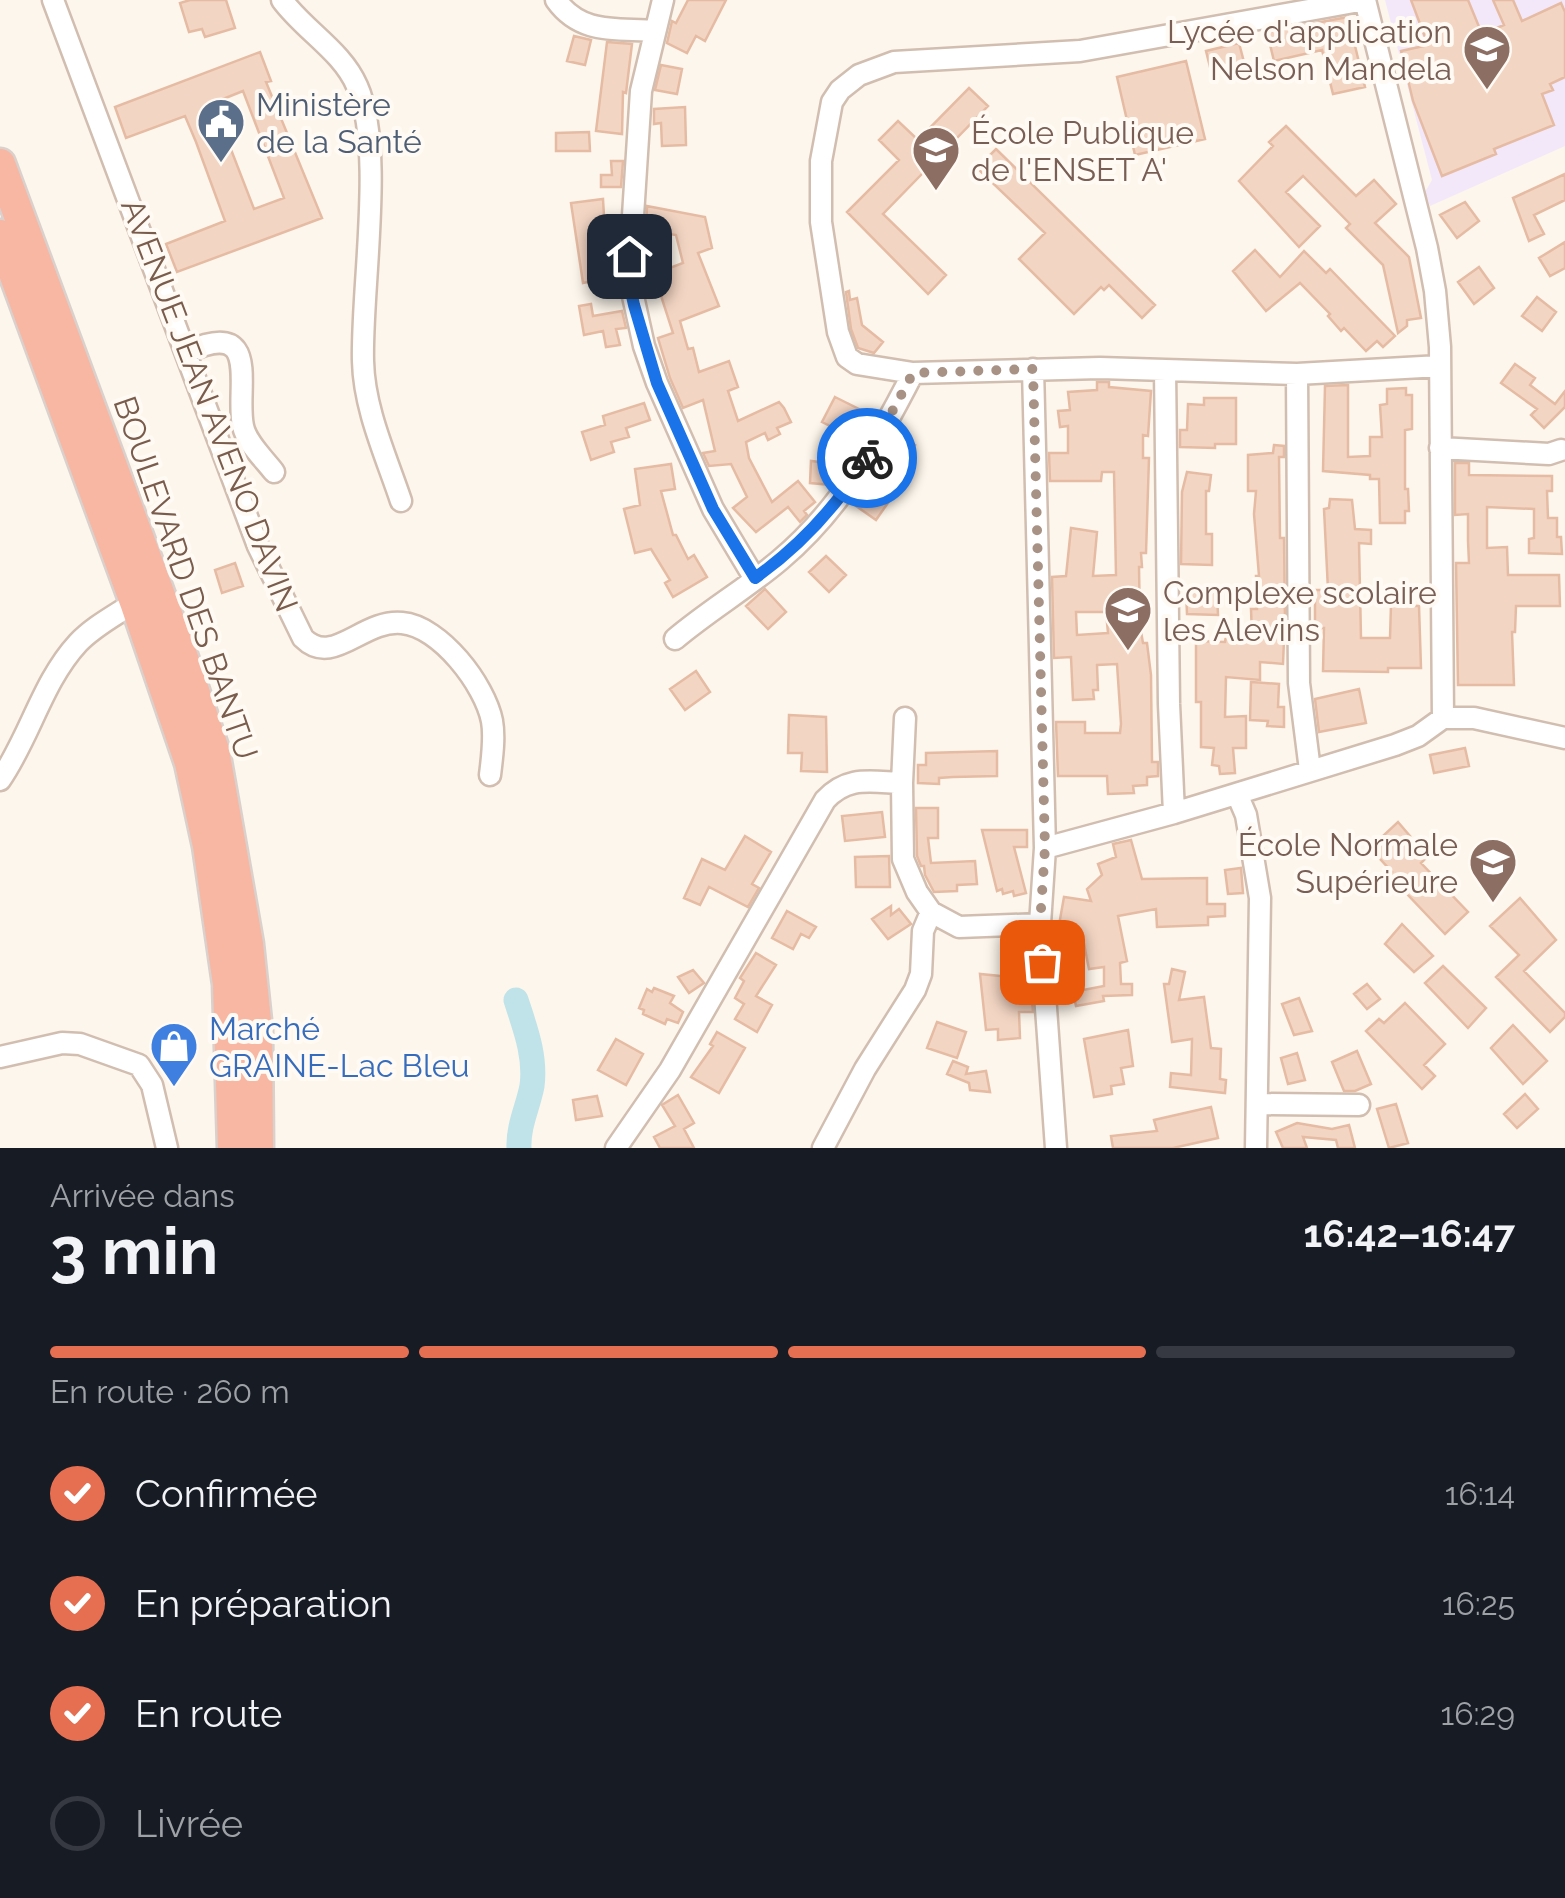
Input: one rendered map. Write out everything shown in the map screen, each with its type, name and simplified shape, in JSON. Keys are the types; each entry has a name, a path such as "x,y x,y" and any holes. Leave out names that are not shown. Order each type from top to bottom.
{"highway":[{"name":"BOULEVARD DES BANTU","path":"0,164 214,750 234,849 256,1013 258,1148"},
{"name":"BOULEVARD DES BANTU","path":"0,235 136,602 190,763 208,846 228,984 233,1148"}],"street":[{"name":"AVENUE JEAN AVENO DAVIN","path":"53,0 258,546 303,638 313,648 328,650 370,629 400,622 436,636 454,654 488,707 493,734 490,776"},
{"path":"282,0 345,66 357,85 364,109 370,168 364,374 369,406 400,501"},
{"path":"556,0 580,24 655,30"},
{"path":"664,0 640,102 630,235 631,292 657,383 713,509 755,578"},
{"path":"1440,366 1297,374 1033,369 913,373 856,364 848,357 838,332 821,222 820,180 832,102 848,82 894,62 1080,51 1365,0 1430,262 1438,321 1440,366 1443,718"},
{"path":"187,352 208,342 220,343 242,361 245,433 274,472"},
{"path":"1033,369 1045,848 1040,924 1056,1148"},
{"path":"1165,370 1174,813"},
{"path":"674,638 798,544 840,498 867,458 913,373"},
{"path":"1297,374 1300,683 1310,770"},
{"path":"1440,448 1549,454 1564,447"},
{"path":"0,780 16,756 58,667 86,635 136,602"},
{"path":"905,718 903,858 916,892 931,912 959,927 1040,924"},
{"path":"1045,848 1174,813 1418,736 1443,718 1474,718 1565,738"},
{"path":"616,1148 670,1070 825,800 837,787 852,782 902,783"},
{"path":"1237,794 1246,816 1260,898 1256,1148"},
{"path":"822,1148 865,1069 915,990 923,931 931,912"},
{"path":"0,1057 62,1042 80,1044 139,1065 152,1085 167,1148"},
{"path":"1258,1104 1359,1106"}],"shaded area":[{"name":"Lycée d'application Nelson Mandela","path":"1385,0 1565,0 1565,146 1430,206 1425,192 1432,180"}],"building":[{"path":"226,0 235,28 205,37 202,29 189,32 180,3"},
{"path":"688,0 726,0 705,41 696,36 687,53 667,43 672,21 676,23"},
{"name":"Lycée d'application Nelson Mandela","path":"1411,0 1468,0 1482,34 1504,25 1493,0 1513,0 1522,21 1561,3 1565,12 1565,77 1550,84 1553,90 1542,94 1554,125 1494,149 1496,154 1442,176 1413,101 1401,51 1428,45"},
{"path":"1348,17 1365,87 1333,94 1322,50 1274,61 1267,32"},
{"path":"574,36 591,40 585,65 567,61"},
{"path":"607,42 632,44 626,93 623,92 622,134 596,131"},
{"path":"1239,43 1244,62 1211,71 1206,51"},
{"name":"Ministère de la Santé","path":"260,52 271,81 266,82 322,218 177,272 166,244 225,221 196,142 185,116 126,138 115,107","holes":["243,91 284,198 254,209 213,103"]},
{"path":"1186,61 1205,139 1135,155 1117,77"},
{"path":"661,65 682,69 677,94 655,90"},
{"path":"969,88 988,106 883,214 946,275 928,294 847,212 899,160 879,140 898,121 918,140"},
{"path":"685,107 686,145 662,146 661,123 654,124 654,109"},
{"path":"1286,126 1356,196 1374,180 1396,204 1375,223 1409,257 1421,318 1407,320 1407,326 1398,333 1383,265 1303,176 1286,192 1320,226 1299,247 1239,181 1273,146 1269,142"},
{"path":"589,132 590,151 556,151 556,133"},
{"path":"996,149 1155,305 1142,318 1109,285 1104,290 1101,287 1074,314 1019,259 1045,233 977,168"},
{"path":"611,161 623,161 621,187 601,187 601,175 612,175"},
{"path":"1565,174 1565,200 1534,215 1544,234 1529,241 1513,198"},
{"path":"603,199 602,237 596,237 602,263 608,262 612,277 583,283 571,203"},
{"path":"1465,202 1479,221 1457,238 1440,215"},
{"path":"647,206 705,217 712,248 698,253 719,306 680,321 688,349 693,348 699,372 729,361 738,387 728,391 738,421 779,402 784,408 791,422 777,428 780,434 768,440 765,433 746,442 749,458 772,502 798,481 815,502 804,511 807,515 800,522 788,507 756,532 733,508 747,497 731,464 709,466 703,453 715,451 703,400 683,408 658,338 673,333 654,274 683,263 676,235 646,230"},
{"path":"1565,242 1565,268 1550,276 1539,258"},
{"path":"1255,250 1280,277 1304,251 1326,273 1330,269 1395,336 1383,347 1377,341 1366,351 1344,328 1341,331 1300,283 1266,311 1233,271"},
{"path":"1479,267 1494,288 1474,304 1458,282"},
{"path":"849,291 850,300 857,298 862,325 883,342 874,353 858,348 851,329 846,292"},
{"path":"1537,297 1556,312 1542,331 1522,316"},
{"path":"591,304 593,316 622,311 626,328 616,329 620,345 606,347 603,331 584,335 579,306"},
{"path":"1515,364 1535,378 1530,385 1555,404 1565,391 1565,407 1544,428 1531,415 1537,409 1501,383"},
{"path":"1097,382 1109,382 1109,387 1151,391 1148,436 1143,435 1143,458 1149,458 1146,553 1141,553 1139,567 1140,626 1143,643 1147,643 1151,675 1152,762 1158,762 1158,776 1147,777 1147,785 1133,786 1134,793 1108,794 1107,776 1058,776 1056,722 1085,722 1085,733 1120,733 1121,724 1117,664 1097,665 1098,690 1093,690 1094,699 1073,700 1071,657 1054,658 1052,577 1066,576 1071,528 1097,532 1093,576 1116,575 1114,472 1102,472 1101,481 1050,481 1049,453 1068,453 1068,426 1060,427 1058,411 1070,410 1068,392 1097,390","holes":["1076,612 1106,612 1108,633 1077,635"]},
{"path":"1348,385 1348,457 1370,456 1370,437 1382,437 1380,405 1387,404 1387,389 1406,388 1406,395 1412,395 1412,429 1405,430 1409,511 1405,511 1405,523 1380,523 1379,479 1323,471 1325,386"},
{"path":"835,397 865,412 861,419 869,423 858,445 853,443 852,454 831,485 810,483 811,461 828,463 828,452 838,430 822,422"},
{"path":"1204,398 1236,398 1236,444 1180,447 1180,430 1187,430 1188,404 1204,405"},
{"path":"644,403 650,420 626,428 629,437 611,442 614,452 591,460 582,432 605,425 603,416"},
{"path":"897,433 915,445 891,481 899,487 876,520 856,506 885,463 881,460"},
{"path":"1274,445 1284,446 1284,457 1279,457 1280,538 1284,538 1285,620 1279,620 1280,639 1284,640 1283,664 1260,662 1260,680 1226,677 1225,717 1246,716 1246,748 1233,748 1235,773 1220,774 1219,766 1212,765 1214,748 1201,747 1196,641 1225,642 1226,636 1252,637 1251,609 1257,609 1259,576 1256,491 1248,491 1248,455 1273,453"},
{"path":"1455,463 1469,463 1469,475 1552,476 1552,491 1547,491 1548,518 1557,518 1562,554 1529,553 1529,539 1534,538 1534,509 1487,507 1487,548 1507,547 1508,575 1559,575 1560,606 1516,606 1512,632 1514,685 1458,685 1456,563 1469,563 1468,514 1455,515"},
{"path":"671,464 675,489 661,491 673,535 688,559 694,555 707,577 673,597 665,583 670,580 651,549 635,553 624,509 640,505 635,469"},
{"path":"1187,472 1211,475 1206,491 1206,534 1212,534 1212,565 1181,564 1182,492"},
{"path":"1330,499 1352,500 1355,529 1371,530 1371,544 1359,543 1361,638 1390,638 1391,605 1419,606 1421,668 1323,671 1324,628 1315,628 1315,590 1328,590 1324,509 1329,508"},
{"path":"826,556 846,575 829,592 809,572"},
{"path":"235,563 243,586 222,593 215,570"},
{"path":"765,589 786,612 768,629 746,606"},
{"path":"1186,591 1217,593 1218,615 1187,614"},
{"path":"696,671 710,692 685,710 670,689"},
{"path":"1251,682 1279,684 1278,707 1284,707 1284,727 1250,720"},
{"path":"1359,689 1366,723 1319,732 1315,699"},
{"path":"789,715 826,717 827,772 801,771 802,753 788,753"},
{"path":"1465,748 1469,766 1434,773 1430,755"},
{"path":"997,751 997,776 939,778 939,784 918,783 918,765 926,765 926,753"},
{"path":"916,808 938,808 938,838 928,838 931,863 975,861 977,884 957,885 957,891 934,892 917,856"},
{"path":"882,812 885,837 845,841 842,816"},
{"path":"1398,822 1410,836 1406,839 1425,859 1421,863 1468,912 1445,934 1389,875 1392,872 1370,848"},
{"path":"982,830 1027,830 1027,847 1014,847 1026,893 1014,896 1013,891 997,891"},
{"path":"745,836 771,852 752,884 759,888 748,907 709,887 700,905 684,898 702,859 725,870"},
{"path":"1131,840 1142,879 1207,878 1207,904 1225,904 1225,916 1208,917 1208,925 1157,927 1156,909 1118,916 1127,961 1120,963 1121,984 1132,984 1132,995 1103,996 1104,1001 1076,1006 1073,992 1104,986 1104,967 1089,969 1084,944 1056,942 1064,897 1091,901 1087,889 1102,875 1098,864 1116,857 1113,844"},
{"path":"889,856 890,887 856,887 855,857"},
{"path":"1241,868 1243,893 1228,894 1225,870"},
{"path":"1520,898 1556,940 1524,971 1565,1013 1550,1032 1496,977 1519,955 1490,926"},
{"path":"891,906 891,915 899,909 911,924 888,939 872,919"},
{"path":"787,911 816,927 809,938 801,934 793,949 772,938"},
{"path":"1402,924 1433,956 1414,972 1385,944"},
{"path":"756,953 776,965 756,996 772,1005 757,1032 735,1019 744,1004 735,998 744,981 740,978"},
{"path":"1028,955 1033,1012 1019,1012 1020,1038 998,1040 998,1029 986,1030 980,974 1020,978 1018,956"},
{"path":"1443,966 1486,1008 1468,1028 1425,983"},
{"path":"1172,969 1185,972 1179,1000 1204,997 1211,1048 1221,1049 1220,1079 1226,1080 1225,1093 1170,1087 1171,1073 1191,1075 1192,1039 1172,1042 1164,984 1169,984"},
{"path":"693,970 704,983 689,993 678,977"},
{"path":"1367,984 1380,999 1367,1009 1354,994"},
{"path":"654,988 674,996 670,1003 683,1012 678,1023 667,1019 665,1024 643,1014 644,1010 639,1008 647,989 652,992"},
{"path":"1299,998 1312,1031 1294,1035 1282,1004"},
{"path":"1405,1003 1445,1044 1424,1065 1435,1076 1422,1089 1366,1031 1379,1019 1384,1023"},
{"path":"937,1022 966,1032 957,1058 927,1048"},
{"path":"1513,1025 1547,1061 1523,1084 1491,1048"},
{"path":"1128,1030 1133,1066 1121,1068 1124,1084 1111,1086 1112,1094 1094,1097 1084,1039"},
{"path":"717,1032 745,1048 719,1093 691,1077 713,1046 710,1044"},
{"path":"616,1039 643,1054 626,1085 598,1070"},
{"path":"1357,1051 1371,1084 1344,1091 1332,1062"},
{"path":"1297,1053 1305,1080 1288,1084 1281,1058"},
{"path":"953,1061 968,1067 966,1074 986,1071 990,1092 970,1090 969,1083 947,1074"},
{"path":"1525,1094 1538,1109 1517,1128 1504,1114"},
{"path":"678,1095 694,1123 684,1129 694,1148 660,1148 654,1137 675,1126 662,1105"},
{"path":"597,1096 602,1116 576,1120 573,1100"},
{"path":"1396,1104 1408,1143 1389,1148 1377,1109"},
{"path":"1211,1107 1218,1138 1173,1148 1113,1148 1111,1136 1157,1131 1154,1120"},
{"path":"1297,1123 1332,1129 1349,1125 1355,1148 1338,1148 1336,1140 1303,1137 1307,1148 1283,1148 1276,1132"}],"waterway":[{"path":"516,1000 529,1042 533,1075 519,1148"}],"way so far":[{"path":"867,458 913,373 1033,369 1045,848 1042,962"}],"place":[{"name":"Lycée d'application Nelson Mandela","path":"1487,92"},
{"name":"Ministère de la Santé","path":"221,164"},
{"name":"École Publique de l'ENSET A'","path":"936,192"},
{"name":"Complexe scolaire les Alevins","path":"1128,652"},
{"name":"École Normale Supérieure","path":"1493,904"},
{"name":"Marché GRAINE-Lac Bleu","path":"174,1088"}],"route":[{"path":"629,256 628,278 657,383 713,509 755,578 778,562 822,519 867,458"}]}
